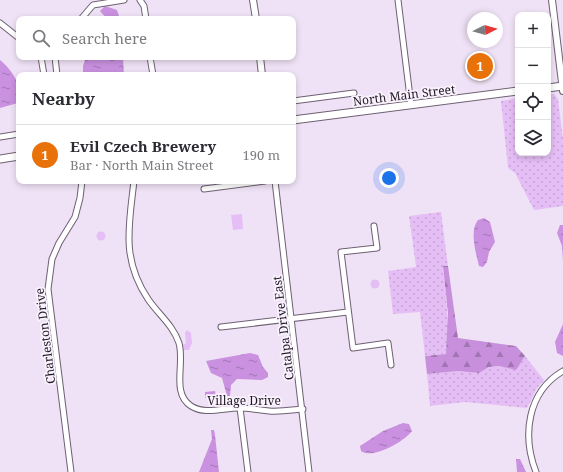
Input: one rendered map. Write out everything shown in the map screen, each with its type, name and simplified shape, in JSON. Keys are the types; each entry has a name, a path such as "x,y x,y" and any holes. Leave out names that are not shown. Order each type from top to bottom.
{"main road":[{"path":"551,88 563,88"},
{"name":"North Main Street","path":"296,120 515,92"},
{"path":"0,158 16,156"}],"street":[{"path":"84,16 94,4 124,0"},
{"path":"140,0 144,6 146,16"},
{"path":"253,0 256,16"},
{"path":"398,0 411,105"},
{"path":"552,0 563,88"},
{"path":"0,23 16,36"},
{"path":"42,60 44,72"},
{"path":"55,60 57,72"},
{"path":"150,60 152,72"},
{"path":"260,60 262,72"},
{"path":"296,101 354,93"},
{"path":"0,137 16,134"},
{"name":"Charleston Drive","path":"71,472 48,283 50,267 55,250 72,223 78,208 82,184"},
{"name":"Village Drive","path":"134,184 128,236 131,261 144,293 170,326 176,337 182,358 180,392 188,403 198,409 209,410 240,408 270,411 303,408"},
{"path":"204,189 242,184"},
{"name":"Catalpa Drive East","path":"275,184 303,408 309,472"},
{"path":"374,226 377,248 341,252 348,312 353,348 388,343 391,365"},
{"path":"221,327 348,312"},
{"path":"536,472 528,445 528,425 541,392 552,378 563,371"},
{"path":"240,408 248,472"}],"shaded area":[{"path":"551,94 554,94 558,99 563,139 563,206 534,210 515,173 508,168 501,101 515,99 515,156 551,156"},
{"path":"441,212 448,266 443,267 448,321 446,354 425,356 420,312 393,314 388,271 416,267 409,216"},
{"path":"242,214 243,229 233,230 231,215"},
{"path":"101,231 106,236 101,241 96,236"},
{"path":"375,279 380,284 375,289 370,284"},
{"path":"187,330 191,333 192,343 189,350 184,350 183,345 186,343 185,333"},
{"path":"525,356 544,380 537,388 527,408 465,402 430,406 427,374 458,371 479,373 489,367 499,366 516,369"}],"green space":[{"path":"443,266 448,266 458,338 516,346 525,356 516,370 499,366 489,367 479,373 458,371 427,374 425,356 446,354 448,313"}],"water":[{"path":"105,6 117,10 119,16 104,16 100,11"},
{"path":"0,60 16,79 16,104 0,108"},
{"path":"85,60 123,60 124,72 83,72"},
{"path":"484,218 490,222 495,242 489,252 487,262 483,267 479,266 475,249 474,230 478,220"},
{"path":"560,225 563,225 563,261 562,246 557,233"},
{"path":"563,324 563,356 557,353 555,342"},
{"path":"250,353 258,355 263,367 268,373 268,377 262,380 237,379 231,385 230,396 227,396 222,378 211,373 206,361"},
{"path":"215,391 216,397 205,398 205,392"},
{"path":"403,423 409,424 412,431 403,440 388,448 373,453 361,451 360,446 383,431"},
{"path":"211,430 214,430 215,435 219,472 199,472 212,439"},
{"path":"516,459 520,459 526,472 517,472"}],"place":[{"name":"Evil Czech Brewery","path":"480,66"}]}
